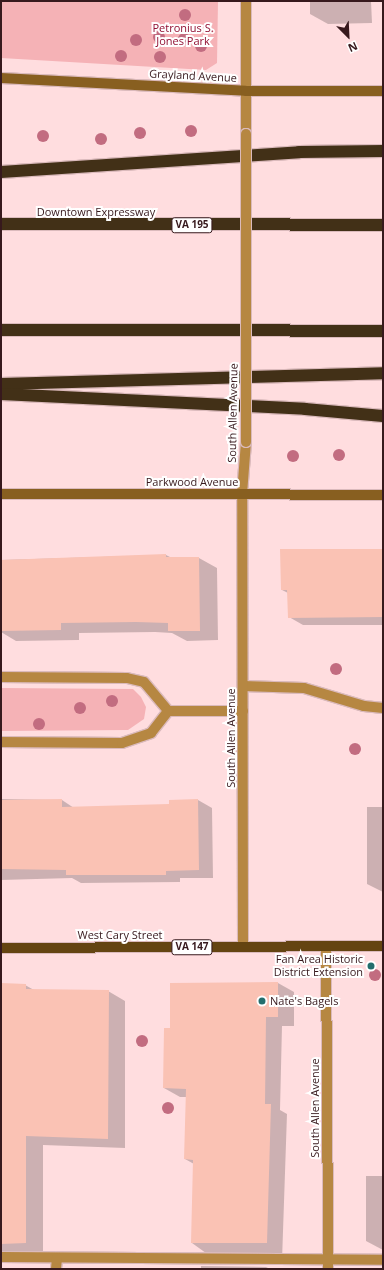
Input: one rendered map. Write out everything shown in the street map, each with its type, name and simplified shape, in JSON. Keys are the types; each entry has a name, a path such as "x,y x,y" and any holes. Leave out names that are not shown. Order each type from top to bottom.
{"highway":[{"path":"1,172 299,152 383,151"},
{"name":"Downtown Expressway","path":"1,224 383,225"},
{"path":"1,330 383,331"},
{"path":"1,384 383,373"},
{"path":"1,394 305,409 383,416"}],"main road":[{"name":"West Cary Street","path":"1,948 383,946"}],"street":[{"name":"South Allen Avenue","path":"243,946 242,494 246,442 246,1"},
{"name":"Grayland Avenue","path":"1,78 246,91 383,91"},
{"name":"Parkwood Avenue","path":"1,494 383,495"},
{"path":"1,678 127,678 144,682 168,711"},
{"path":"243,686 304,688 364,706 383,708"},
{"path":"168,711 243,711"},
{"path":"1,742 122,743 151,733 168,711"},
{"name":"South Allen Avenue","path":"326,947 328,1265"},
{"path":"1,1257 328,1265 383,1260"},
{"path":"56,1269 57,1258"}],"green space":[{"name":"Petronius S. Jones Park","path":"1,1 218,1 217,63 206,70 1,58"},
{"path":"1,688 133,689 141,697 146,707 144,719 128,730 1,731"}],"building":[{"path":"280,549 383,549 383,617 288,618 287,590 281,590"},
{"path":"166,554 166,557 199,557 200,631 168,631 168,623 136,622 61,623 61,630 1,631 1,560"},
{"path":"62,799 62,807 169,804 169,800 198,799 199,870 166,871 166,875 66,875 66,870 1,869 1,800"},
{"path":"278,982 278,1017 266,1017 265,1104 271,1104 267,1243 191,1243 193,1160 184,1159 186,1089 163,1088 164,1028 170,1028 170,983"},
{"path":"1,983 26,984 26,989 109,990 108,1139 26,1136 26,1243 1,1244"}],"place":[{"name":"Fan Area Historic District Extension","path":"371,966"},
{"name":"Nate's Bagels","path":"262,1001"}]}
